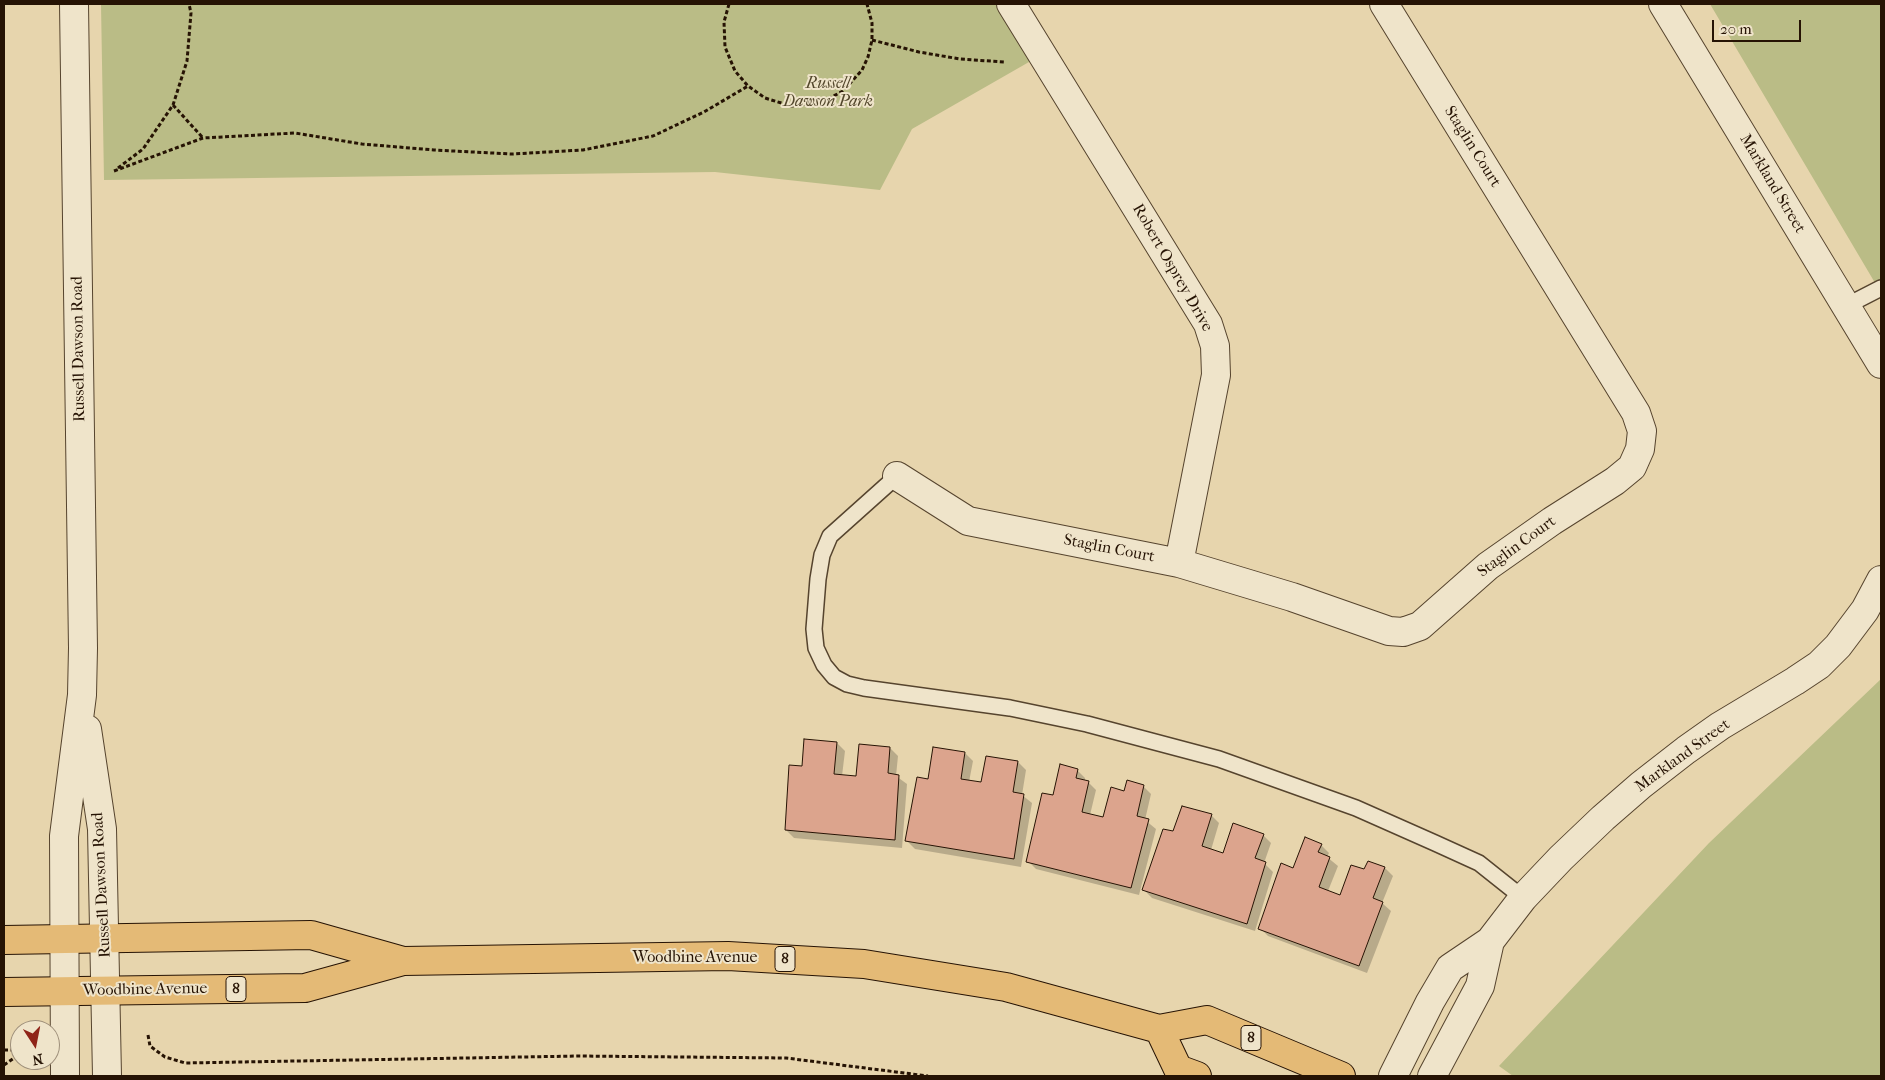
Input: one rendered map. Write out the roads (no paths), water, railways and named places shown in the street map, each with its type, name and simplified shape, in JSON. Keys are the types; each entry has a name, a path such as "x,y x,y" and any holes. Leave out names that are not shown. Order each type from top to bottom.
{"main road":[{"name":"Woodbine Avenue","path":"4,940 311,935 403,961"},
{"name":"Woodbine Avenue","path":"4,992 305,988 403,961 728,956 864,964 1006,987 1159,1029 1207,1020 1340,1076"},
{"path":"1159,1029 1178,1069 1197,1076"}],"street":[{"name":"Russell Dawson Road","path":"65,1076 64,836 82,695 82,554 74,4"},
{"name":"Robert Osprey Drive","path":"1011,4 1208,324 1215,346 1216,375 1179,563"},
{"name":"Staglin Court","path":"897,476 968,521 1179,563 1292,598 1389,631 1403,632 1420,626 1488,566 1552,521 1615,481 1632,466 1640,450 1642,431 1636,413 1384,4"},
{"name":"Markland Street","path":"1663,4 1881,364"},
{"name":"Markland Street","path":"1393,1076 1430,1002 1450,968 1490,941 1523,898 1561,858 1641,784 1720,726 1819,665 1838,646 1865,610 1881,580"},
{"name":"Russell Dawson Road","path":"82,695 102,829 108,1076"},
{"name":"Markland Street","path":"1432,1076 1480,986 1490,941"}],"lane":[{"path":"1846,306 1881,288"},
{"path":"897,476 830,536 822,555 814,629 816,648 824,665 834,677 847,684 864,688 1010,708 1087,724 1219,759 1356,808 1479,863 1523,898"}],"park label":[{"name":"Russell Dawson Park","path":"828,93"}]}
